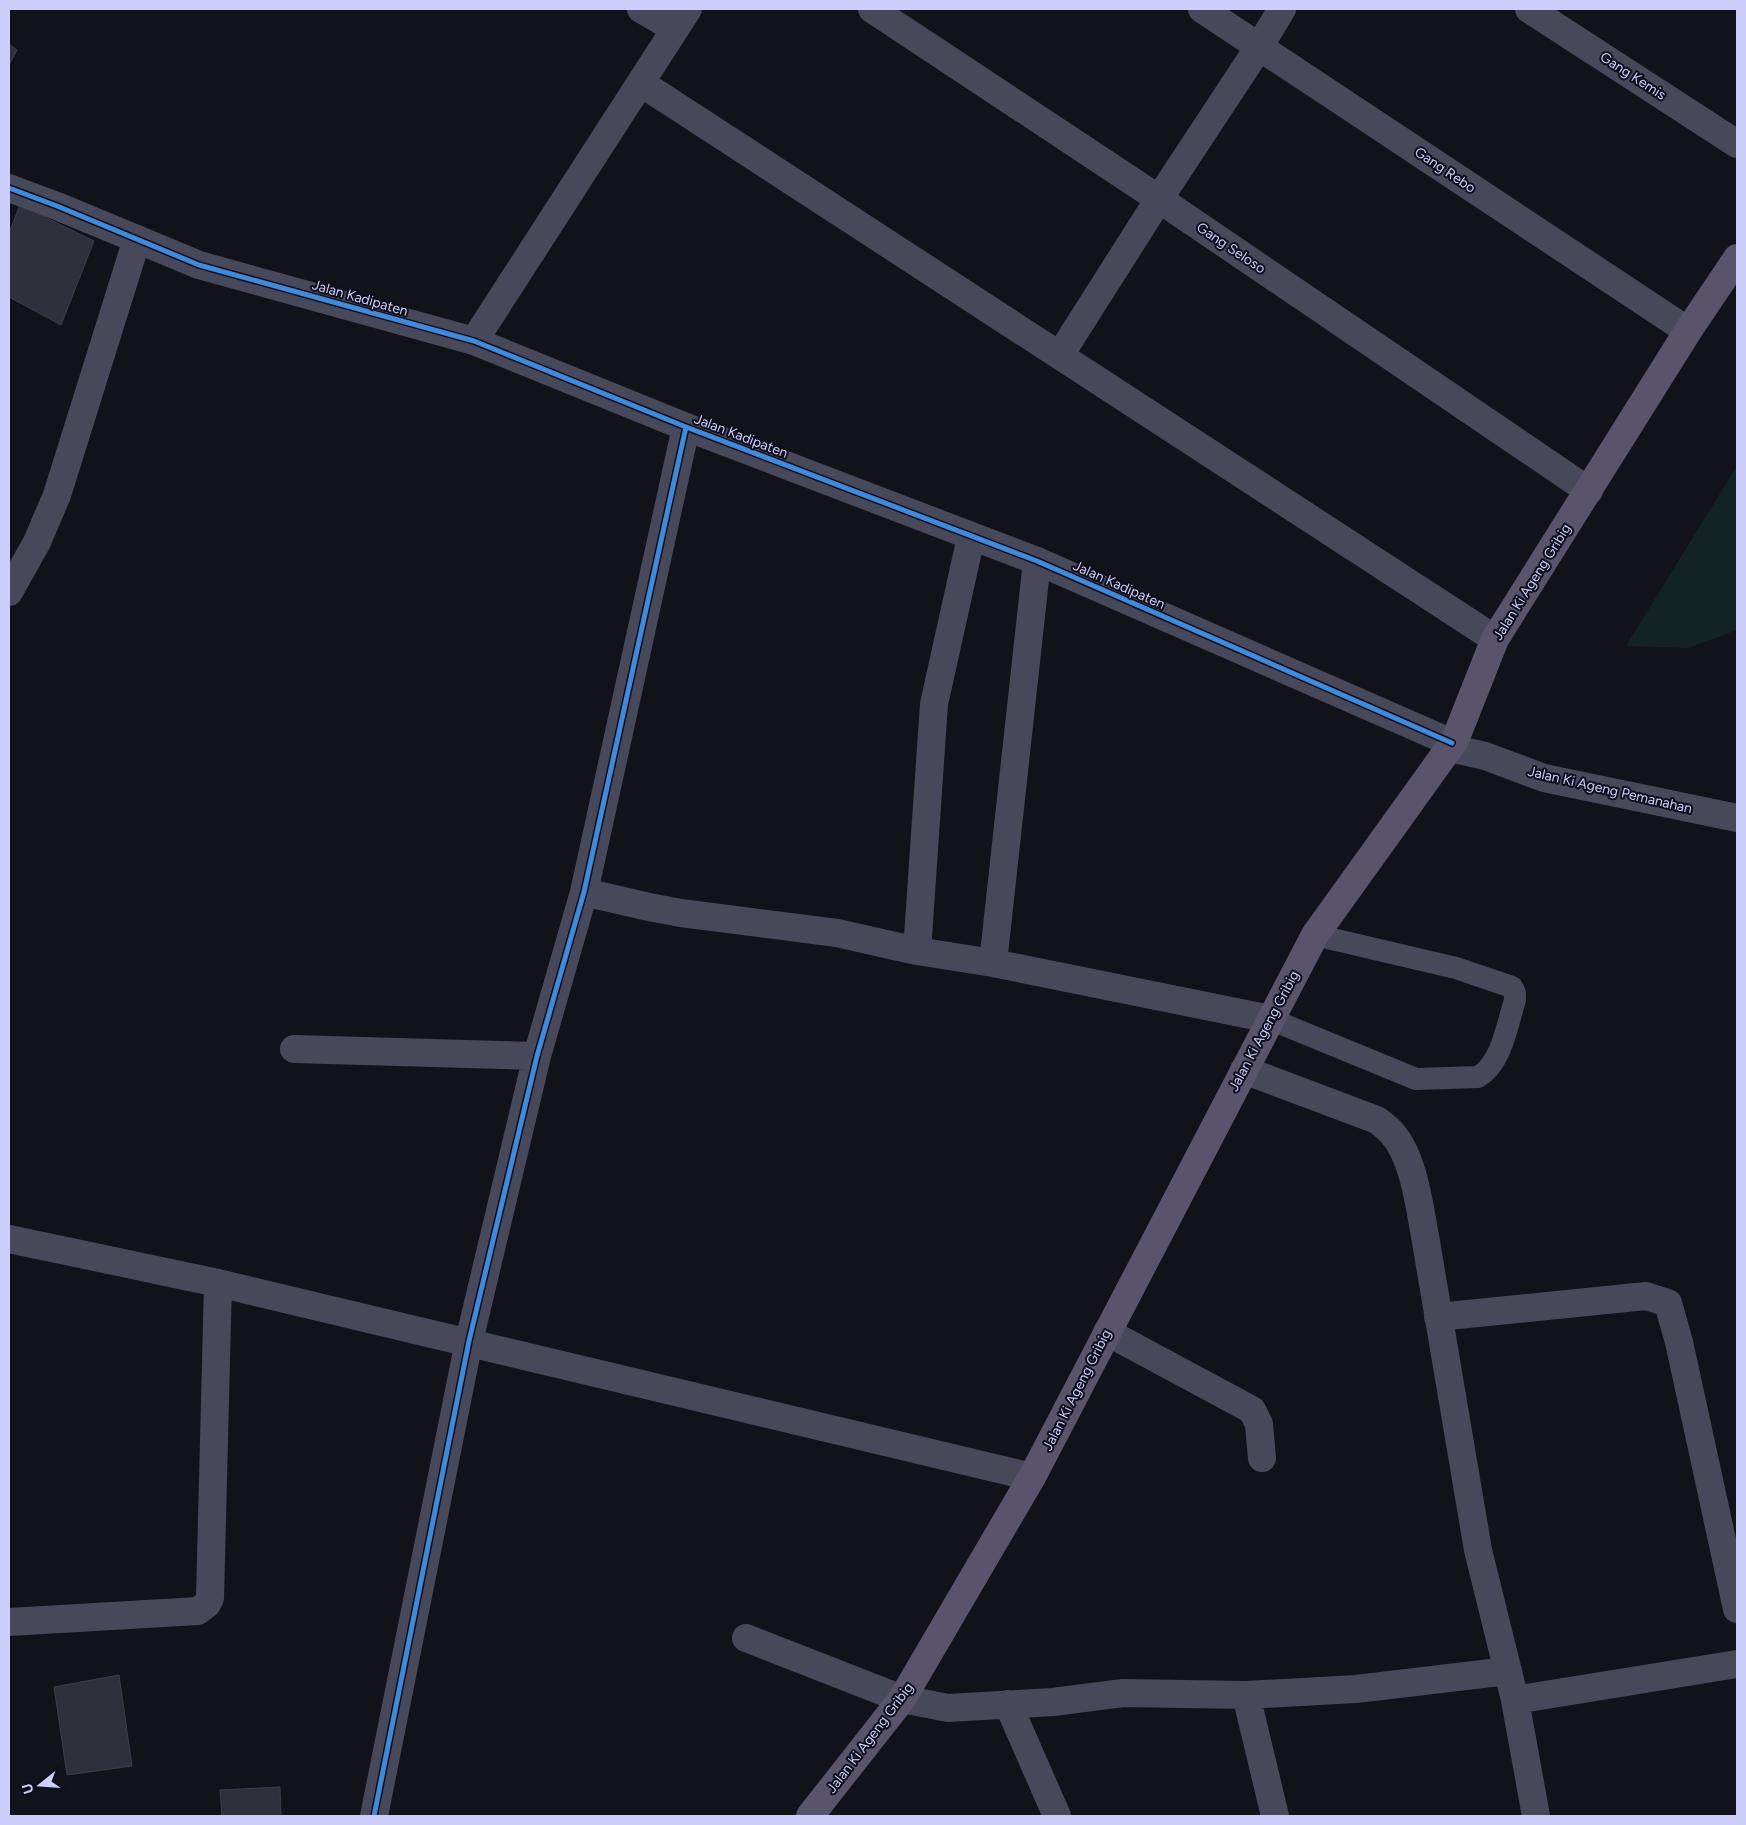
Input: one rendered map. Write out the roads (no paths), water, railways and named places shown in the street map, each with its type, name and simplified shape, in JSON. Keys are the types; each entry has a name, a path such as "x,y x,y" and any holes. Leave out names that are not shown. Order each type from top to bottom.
{"main road":[{"name":"Jalan Ki Ageng Gribig","path":"810,1816 902,1699 1032,1477 1315,935 1452,744 1495,639 1688,331 1737,258"}],"street":[{"path":"474,341 682,19 641,9"},
{"name":"Gang Seloso","path":"872,9 1158,199 1589,491"},
{"name":"Gang Rebo","path":"1202,9 1688,331"},
{"path":"1060,355 1158,199 1259,47 1282,9"},
{"name":"Gang Kemis","path":"1528,9 1737,144"},
{"path":"641,83 1495,639"},
{"name":"Jalan Kadipaten","path":"9,188 199,264 474,341 686,427 1037,561 1452,744"},
{"path":"9,592 37,542 57,495 137,239"},
{"path":"374,1816 469,1341 537,1056 584,892 686,427"},
{"path":"917,951 934,704 971,537"},
{"path":"992,963 1037,561"},
{"name":"Jalan Ki Ageng Pemanahan","path":"1452,744 1544,778 1737,818"},
{"path":"584,892 649,908 837,933 917,951 992,963 1270,1019"},
{"path":"294,1049 537,1056"},
{"path":"1244,1070 1377,1120 1391,1132 1402,1148 1414,1185 1425,1236 1478,1550 1515,1700 1536,1816"},
{"path":"9,1239 218,1283 469,1341 1032,1477"},
{"path":"9,1622 198,1611 207,1604 210,1598 218,1283"},
{"path":"1438,1317 1646,1296 1668,1303 1679,1342 1737,1609"},
{"path":"1107,1332 1252,1410 1259,1424 1262,1458"},
{"path":"746,1638 902,1699 948,1708 1053,1702 1123,1693 1246,1695 1356,1689 1508,1670"},
{"path":"1515,1700 1737,1664"},
{"path":"1246,1695 1275,1816"},
{"path":"1008,1704 1057,1816"}],"lane":[{"path":"1270,1019 1416,1079 1478,1077 1486,1072 1497,1056 1515,1000 1515,993 1512,987 1456,968 1315,935"}]}
